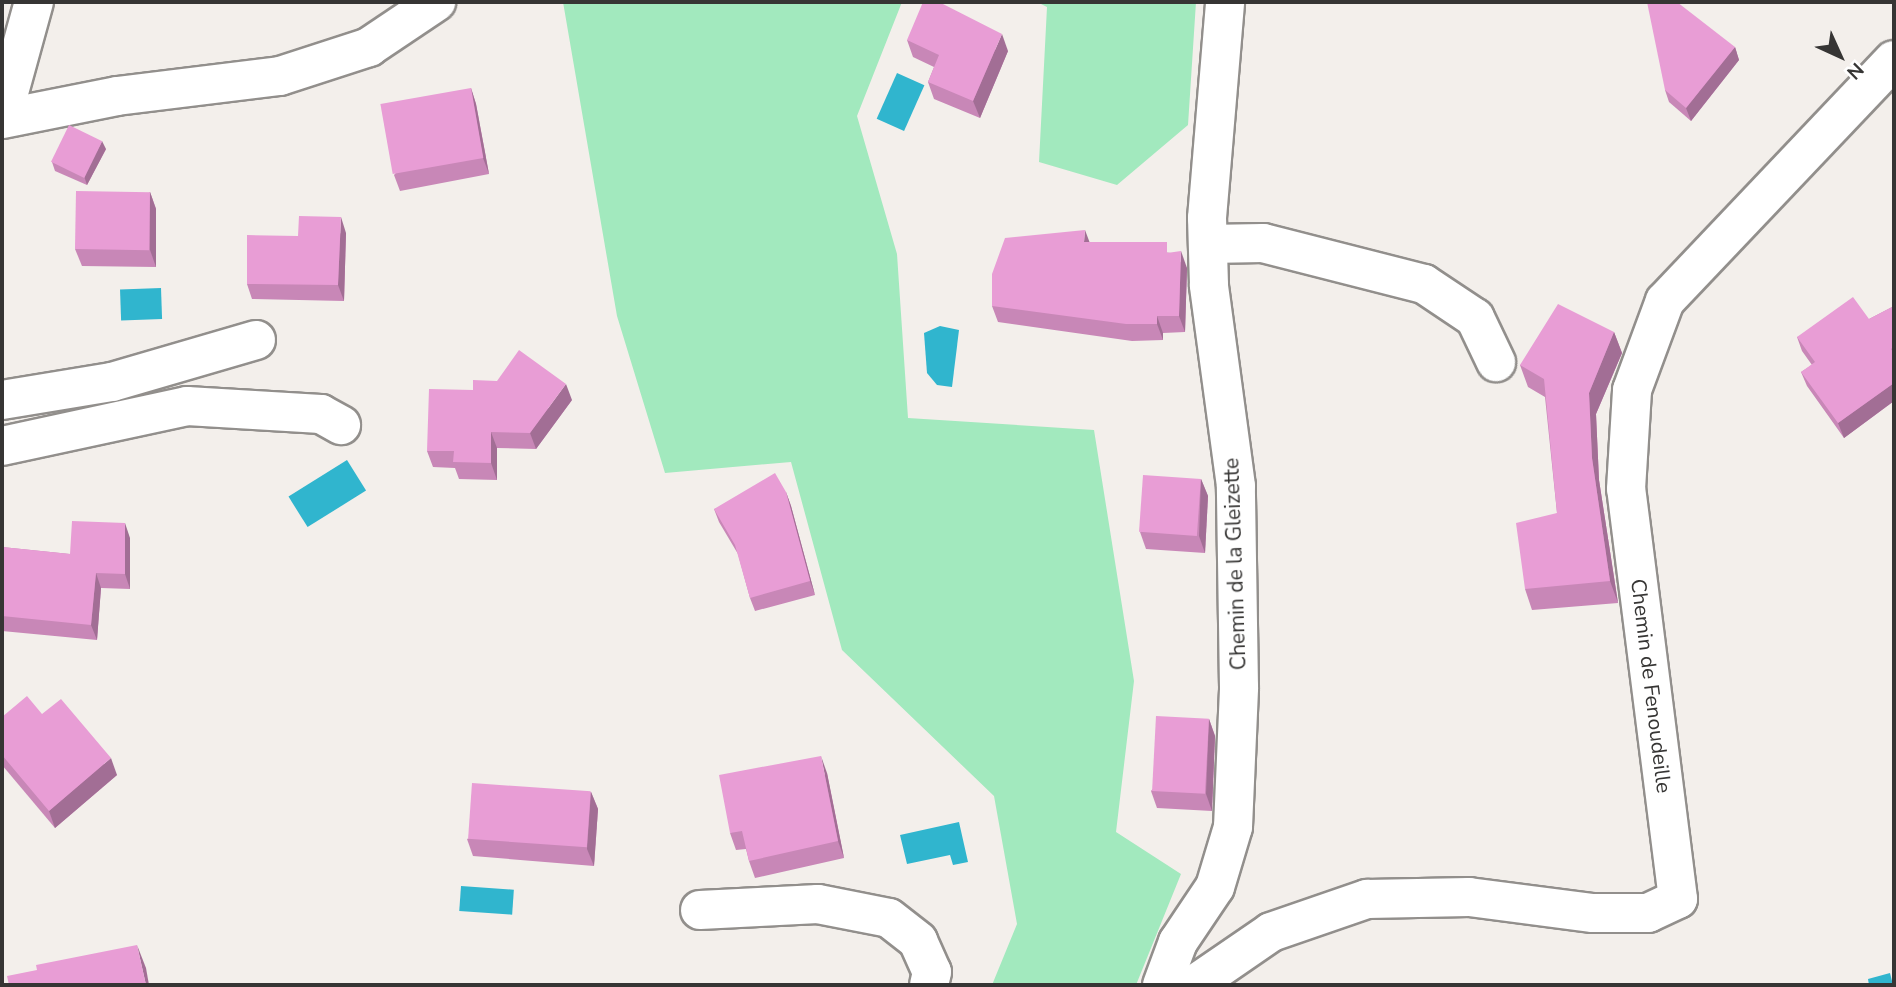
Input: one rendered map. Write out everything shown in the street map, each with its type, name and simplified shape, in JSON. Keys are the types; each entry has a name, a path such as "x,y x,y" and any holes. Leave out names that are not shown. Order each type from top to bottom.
{"street":[{"path":"34,2 2,119 117,96 280,76 369,47 436,2"},
{"name":"Chemin de la Gleizette","path":"1162,985 1178,942 1215,887 1233,827 1239,687 1236,486 1208,244 1225,2"},
{"name":"Chemin de Fenoudeille","path":"1194,985 1271,932 1367,899 1469,897 1593,913 1647,913 1678,899 1626,489 1632,390 1665,301 1894,60"},
{"path":"1208,244 1263,243 1424,284 1475,318 1496,362"},
{"path":"2,400 112,382 256,340"},
{"path":"2,446 187,405 321,414 341,425"},
{"path":"700,910 818,904 889,918 918,941 932,972 929,985"}],"green space":[{"path":"563,2 902,2 857,116 897,254 908,418 1094,430 1134,681 1116,832 1181,874 1136,985 992,985 1017,924 994,796 842,650 791,462 665,473 617,316"},
{"path":"1037,2 1196,2 1188,125 1117,185 1039,162 1047,7"}],"water":[{"path":"897,73 924,85 904,131 877,119"},
{"path":"161,288 162,319 121,320 120,289"},
{"path":"940,326 959,330 952,387 937,385 927,373 924,333"},
{"path":"347,460 366,491 308,527 288,497"},
{"path":"959,822 968,862 953,865 950,855 907,864 900,835"},
{"path":"461,886 514,890 512,915 459,911"},
{"path":"1890,973 1893,985 1869,985 1868,979"}],"building":[{"path":"923,2 939,2 1002,34 973,101 928,82 939,55 907,40"},
{"path":"1647,2 1677,2 1735,47 1686,108 1665,90"},
{"path":"471,88 483,158 393,174 380,104"},
{"path":"69,125 102,141 84,178 51,162"},
{"path":"76,191 150,192 149,250 75,249"},
{"path":"299,216 341,217 338,285 247,284 247,235 298,236"},
{"path":"1085,230 1084,242 1167,242 1167,253 1181,251 1179,316 1157,316 1157,324 1126,324 992,306 992,274 1005,238"},
{"path":"1853,297 1869,319 1894,306 1894,347 1891,349 1894,353 1894,383 1838,423 1801,372 1815,362 1797,337"},
{"path":"1558,304 1614,332 1589,393 1592,458 1610,581 1525,589 1516,523 1557,513 1544,379 1520,365"},
{"path":"519,350 566,384 530,433 491,432 491,463 453,462 454,451 427,451 429,389 473,390 473,380 497,381"},
{"path":"775,473 786,492 810,581 750,598 735,545 714,509"},
{"path":"1143,475 1201,479 1197,536 1139,532"},
{"path":"72,521 125,523 125,574 96,573 91,625 2,616 2,547 70,554"},
{"path":"27,696 42,714 61,699 111,758 49,811 2,755 2,717"},
{"path":"1156,716 1209,719 1205,794 1152,791"},
{"path":"821,756 838,841 749,861 742,831 730,833 719,775"},
{"path":"472,783 591,791 587,847 468,839"},
{"path":"137,945 146,985 9,985 7,976 37,970 36,965"}]}
